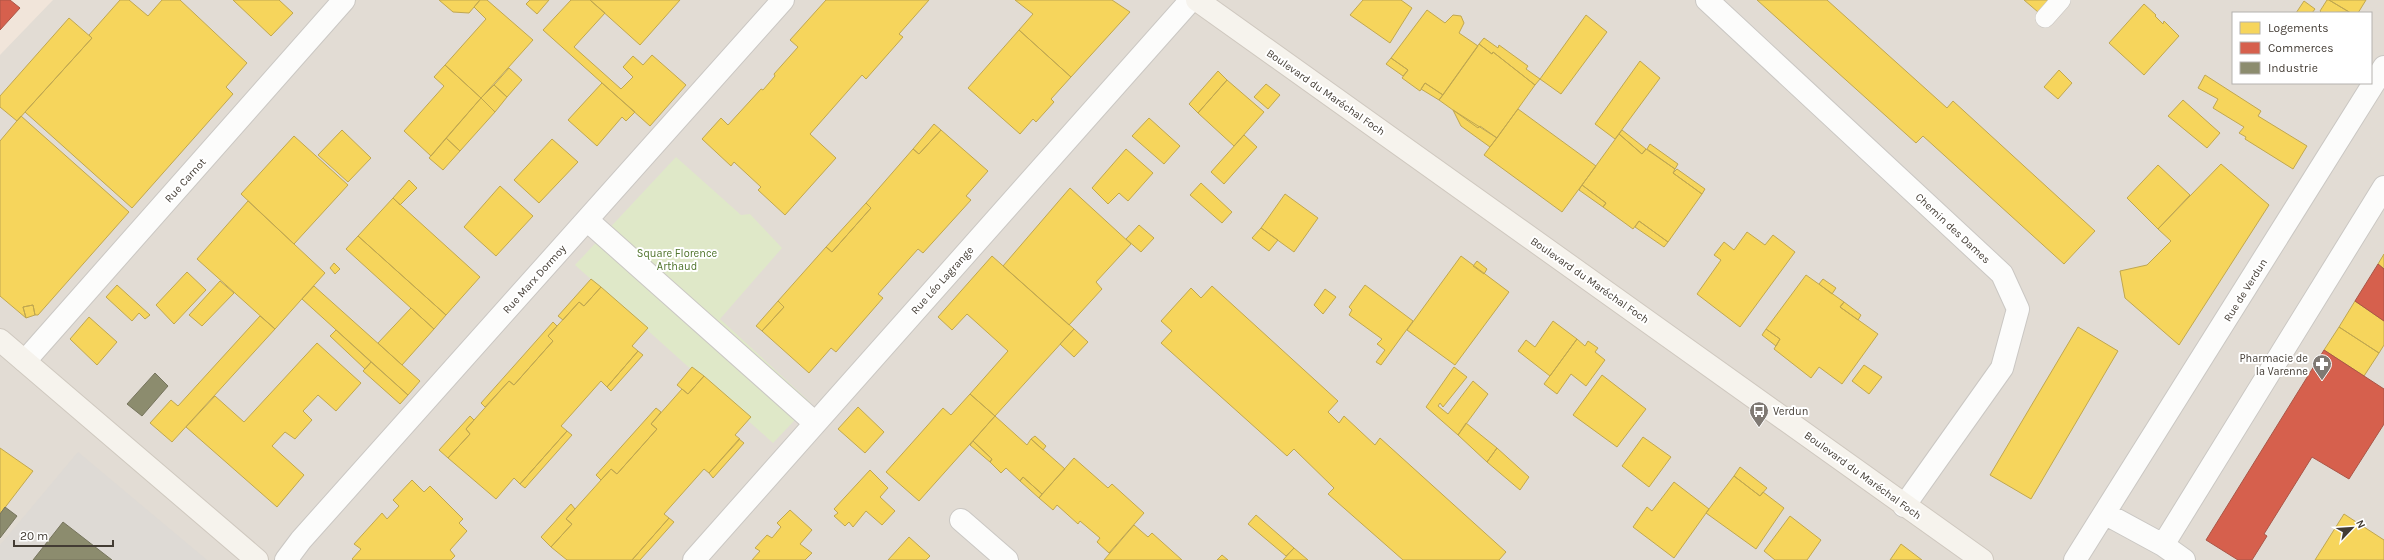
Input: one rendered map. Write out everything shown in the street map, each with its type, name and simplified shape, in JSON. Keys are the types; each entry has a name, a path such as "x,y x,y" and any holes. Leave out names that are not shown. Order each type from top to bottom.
{"main road":[{"name":"Boulevard du Maréchal Foch","path":"1197,0 1904,506 1982,560"},
{"path":"0,340 257,560"}],"street":[{"name":"Rue Carnot","path":"25,361 344,0"},
{"name":"Rue Marx Dormoy","path":"286,560 301,540 783,0"},
{"name":"Rue Léo Lagrange","path":"694,560 1191,0"},
{"name":"Chemin des Dames","path":"1707,0 2002,274 2018,309 2002,368 1904,506"},
{"name":"Rue de Verdun","path":"2075,560 2106,514 2384,67"},
{"path":"2163,546 2384,187"},
{"path":"587,220 815,423"},
{"path":"2106,514 2163,546 2184,560"},
{"path":"961,520 1007,560"}],"lane":[{"path":"2045,18 2061,0"}],"shaded area":[{"path":"0,0 2384,0 2384,560 0,560"},
{"path":"0,0 53,0 0,55"},
{"path":"78,452 207,560 0,560 0,545"}],"green space":[{"name":"Square Florence Arthaud","path":"676,157 741,215 750,214 782,248 720,319 811,403 773,443 575,265"}],"building: Logements":[{"path":"120,0 129,0 148,16 162,0 180,0 247,63 226,87 233,94 132,208 25,112 92,38 89,35"},
{"path":"233,0 279,0 293,13 271,36"},
{"path":"439,0 480,0 469,13 453,12"},
{"path":"480,0 487,0 533,40 481,98 445,65 486,19 474,7"},
{"path":"530,0 549,0 537,14 526,4"},
{"path":"571,0 590,0 605,13 574,47 621,89 633,77 623,67 633,56 643,65 652,55 686,85 650,126 543,30"},
{"path":"590,0 680,0 640,45"},
{"path":"826,0 929,0 899,34 903,37 866,79 862,75 810,134 836,158 785,215 758,190 761,187 734,162 731,166 702,139 721,118 728,125 761,89 763,90 775,76 774,74 798,47 790,40"},
{"path":"1015,0 1112,0 1130,12 1071,77 1019,30 1033,14"},
{"path":"1363,0 1401,0 1412,8 1390,43 1350,15"},
{"path":"1757,0 1827,0 1947,108 1953,101 2095,231 2064,264 1923,136 1916,143"},
{"path":"2024,0 2049,0 2038,12"},
{"path":"2327,0 2329,0 2349,12 2321,12 2320,11"},
{"path":"2329,0 2366,0 2359,12 2349,12"},
{"path":"2304,1 2315,9 2313,12 2297,12"},
{"path":"2144,4 2163,24 2164,21 2179,36 2144,75 2109,43"},
{"path":"1427,10 1445,23 1453,15 1461,16 1464,23 1459,33 1478,46 1443,95 1425,83 1420,91 1402,78 1408,70 1391,58"},
{"path":"1586,15 1607,32 1561,94 1540,79"},
{"path":"69,18 92,38 17,121 0,107 0,96"},
{"path":"1019,30 1071,77 1051,99 1054,102 1036,122 1033,119 1020,134 968,88"},
{"path":"1484,38 1498,48 1499,45 1528,66 1526,69 1540,79 1535,85 1493,52 1492,54 1479,44"},
{"path":"1479,44 1492,54 1493,52 1535,85 1497,138 1480,126 1478,128 1439,100"},
{"path":"1391,58 1408,70 1403,76 1386,64"},
{"path":"1640,61 1660,78 1615,139 1595,124"},
{"path":"445,65 481,98 431,156 404,131 444,86 434,77"},
{"path":"509,68 522,80 507,97 494,85"},
{"path":"2059,70 2072,83 2058,99 2044,87"},
{"path":"1218,71 1227,80 1198,113 1189,104"},
{"path":"2205,75 2261,111 2258,116 2307,146 2293,169 2245,139 2246,137 2239,133 2244,127 2213,108 2218,99 2198,88"},
{"path":"1227,80 1264,112 1234,146 1198,113"},
{"path":"602,83 635,112 626,121 622,117 597,146 568,120"},
{"path":"1425,83 1443,95 1439,100 1421,89"},
{"path":"1266,84 1280,95 1268,109 1254,97"},
{"path":"494,85 507,97 495,112 481,98"},
{"path":"481,98 495,112 460,151 446,138"},
{"path":"2183,100 2220,133 2207,148 2168,116"},
{"path":"1518,109 1596,166 1562,212 1484,155"},
{"path":"1453,110 1497,138 1490,147 1461,126"},
{"path":"21,116 129,212 38,315 35,315 33,305 23,307 26,318 0,296 0,141"},
{"path":"1149,118 1180,146 1164,164 1132,136"},
{"path":"934,124 941,130 919,154 913,149"},
{"path":"342,130 371,158 348,182 318,155"},
{"path":"941,130 988,171 966,196 971,200 923,253 918,249 878,294 883,298 836,352 831,348 809,373 762,331 784,307 778,301 826,247 832,252 871,208 866,203 913,149 919,154"},
{"path":"1622,130 1646,149 1642,154 1619,134"},
{"path":"1619,134 1642,154 1646,149 1675,169 1673,173 1702,194 1668,242 1639,221 1633,229 1603,207 1606,203 1582,185"},
{"path":"1244,135 1257,147 1224,184 1211,172"},
{"path":"294,136 348,185 294,244 241,194"},
{"path":"446,138 460,151 443,170 429,158"},
{"path":"552,139 578,162 539,203 514,180"},
{"path":"1650,144 1678,164 1675,169 1647,149"},
{"path":"1126,149 1153,173 1128,201 1119,193 1108,204 1092,188"},
{"path":"2221,164 2269,205 2179,345 2125,298 2120,271 2147,265 2171,241 2158,229"},
{"path":"2158,165 2190,195 2158,229 2127,198"},
{"path":"1677,169 1705,189 1702,194 1673,173"},
{"path":"409,180 417,188 400,205 393,198"},
{"path":"1201,183 1232,212 1222,223 1190,195"},
{"path":"1582,185 1606,203 1603,207 1579,190"},
{"path":"500,186 533,216 496,256 464,227"},
{"path":"1070,188 1131,244 1096,282 1102,289 1069,325 1003,266"},
{"path":"1285,194 1318,218 1294,252 1261,228"},
{"path":"393,198 480,277 446,315 358,236"},
{"path":"248,201 325,273 275,329 197,259"},
{"path":"866,203 871,208 832,252 826,247"},
{"path":"1639,221 1668,242 1664,247 1635,227"},
{"path":"1139,225 1154,238 1141,252 1126,239"},
{"path":"1261,228 1278,240 1269,251 1252,238"},
{"path":"1747,232 1765,245 1773,235 1795,252 1740,327 1697,294 1721,260 1714,255 1724,242 1734,250"},
{"path":"358,236 446,315 434,329 346,249"},
{"path":"2384,254 2384,269 2378,264"},
{"path":"992,256 1074,329 995,416 970,394 1008,351 967,314 952,330 938,317"},
{"path":"1461,256 1509,292 1455,365 1407,330"},
{"path":"1477,261 1487,269 1484,274 1473,266"},
{"path":"334,263 340,269 335,274 330,268"},
{"path":"187,272 206,290 174,324 156,305"},
{"path":"1806,275 1844,302 1840,307 1878,334 1842,384 1819,367 1811,378 1774,349 1780,339 1766,329"},
{"path":"591,279 601,287 584,306 579,302 563,320 558,316"},
{"path":"1823,279 1836,288 1832,294 1819,284"},
{"path":"220,281 234,293 202,326 189,315"},
{"path":"117,285 150,315 145,319 139,313 132,321 106,297"},
{"path":"1365,285 1413,321 1381,365 1376,362 1385,350 1377,344 1382,339 1349,315 1352,310 1349,307"},
{"path":"314,286 420,381 408,395 302,299"},
{"path":"1212,286 1338,401 1328,412 1339,423 1344,416 1375,445 1380,438 1506,552 1499,560 1403,560 1328,494 1334,488 1294,449 1287,456 1161,343 1172,331 1161,321 1191,288 1201,298"},
{"path":"601,287 648,328 632,346 638,351 607,387 601,381 561,426 567,431 520,484 514,478 496,499 448,458 470,434 466,429 509,381 514,385 553,341 548,336 579,302 584,306"},
{"path":"1325,289 1336,297 1323,314 1314,305"},
{"path":"778,301 784,307 762,331 756,326"},
{"path":"2355,301 2384,321 2384,345 2379,353 2339,327"},
{"path":"1844,302 1861,315 1858,320 1840,307"},
{"path":"33,305 35,315 26,318 23,307"},
{"path":"411,308 434,329 402,365 378,343"},
{"path":"260,316 275,329 172,442 150,423 171,400 178,406"},
{"path":"89,317 117,342 97,365 70,339"},
{"path":"1553,321 1577,339 1550,376 1518,351 1526,340 1535,347"},
{"path":"553,322 557,326 548,336 553,341 514,385 509,381 485,407 481,403"},
{"path":"2078,327 2118,351 2031,499 1990,475"},
{"path":"2339,327 2379,353 2364,376 2324,350"},
{"path":"1074,329 1088,342 1074,357 1060,344"},
{"path":"1766,329 1780,339 1776,346 1762,335"},
{"path":"336,330 371,362 365,369 330,336"},
{"path":"1577,339 1585,346 1588,341 1598,348 1595,352 1605,360 1586,386 1571,374 1557,394 1544,384"},
{"path":"317,343 361,383 336,411 318,395 303,411 312,420 295,439 285,432 272,446 304,475 277,507 186,427 215,396 244,422"},
{"path":"638,351 643,355 611,391 607,387"},
{"path":"371,362 408,395 400,404 363,371"},
{"path":"1864,365 1882,377 1869,394 1852,381"},
{"path":"692,367 704,376 688,394 677,385"},
{"path":"1454,367 1467,377 1443,407 1440,403 1438,406 1448,414 1473,381 1488,394 1458,435 1426,407"},
{"path":"1602,375 1646,409 1617,447 1573,415"},
{"path":"704,376 751,417 735,435 740,439 709,473 704,469 664,514 669,518 632,560 567,560 551,547 572,524 566,519 611,469 617,474 657,429 651,424 682,389 688,394"},
{"path":"970,394 995,416 919,501 886,472 943,408 951,415"},
{"path":"858,407 884,432 865,453 838,429"},
{"path":"656,408 661,412 651,424 657,429 617,474 611,469 601,480 596,475"},
{"path":"470,416 474,420 466,429 470,434 448,458 439,450"},
{"path":"995,416 1027,445 1031,439 1065,469 1042,494 1023,477 1020,481 1006,468 1001,473 990,462 992,459 973,441"},
{"path":"1466,423 1497,448 1487,462 1458,435"},
{"path":"567,431 572,435 525,488 520,484"},
{"path":"1035,436 1046,446 1043,450 1031,439"},
{"path":"1643,437 1671,457 1649,487 1622,466"},
{"path":"739,439 744,443 713,478 709,473"},
{"path":"973,441 992,459 990,462 970,445"},
{"path":"0,448 33,471 0,514"},
{"path":"1497,448 1529,477 1520,490 1487,462"},
{"path":"1074,458 1108,488 1112,484 1144,513 1109,553 1097,542 1100,538 1080,521 1078,524 1057,505 1053,510 1039,498"},
{"path":"1740,467 1767,488 1760,496 1734,476"},
{"path":"870,470 888,488 880,497 895,511 882,525 866,511 853,527 849,522 845,526 834,516 838,513 834,509"},
{"path":"1734,476 1760,496 1763,492 1784,508 1756,549 1706,513"},
{"path":"1023,477 1042,494 1039,498 1020,481"},
{"path":"412,480 424,492 430,486 463,519 459,523 467,531 450,550 455,556 451,560 353,560 352,559 361,549 354,544 382,513 387,519 399,506 393,500"},
{"path":"1674,482 1709,509 1674,558 1633,527 1647,507 1652,511"},
{"path":"571,504 575,509 566,519 572,524 551,547 541,537"},
{"path":"790,510 812,530 800,544 812,553 805,560 752,560 760,551 755,548 767,535 772,538 781,527 777,523"},
{"path":"2344,514 2384,540 2384,560 2315,560"},
{"path":"1256,515 1294,548 1286,556 1248,524"},
{"path":"1790,516 1821,540 1807,560 1775,560 1764,551"},
{"path":"669,518 674,522 640,560 632,560"},
{"path":"1134,525 1148,537 1152,533 1182,560 1104,560"},
{"path":"909,537 930,556 926,560 888,560"},
{"path":"1901,544 1922,560 1890,560"},
{"path":"1294,548 1308,560 1283,560"},
{"path":"1222,555 1228,560 1217,560"}],"building: Commerces":[{"path":"0,0 10,0 20,8 0,30"},
{"path":"2378,264 2384,269 2384,321 2355,301"},
{"path":"2324,350 2384,389 2384,424 2349,479 2312,457 2264,534 2267,536 2252,560 2238,560 2206,540"}],"building: Industrie":[{"path":"155,373 168,386 142,416 127,404"},
{"path":"5,507 17,516 0,538 0,514"},
{"path":"63,522 112,560 33,560"}],"place":[{"name":"Pharmacie de la Varenne","path":"2322,381"},
{"name":"Verdun","path":"1759,428"}]}
